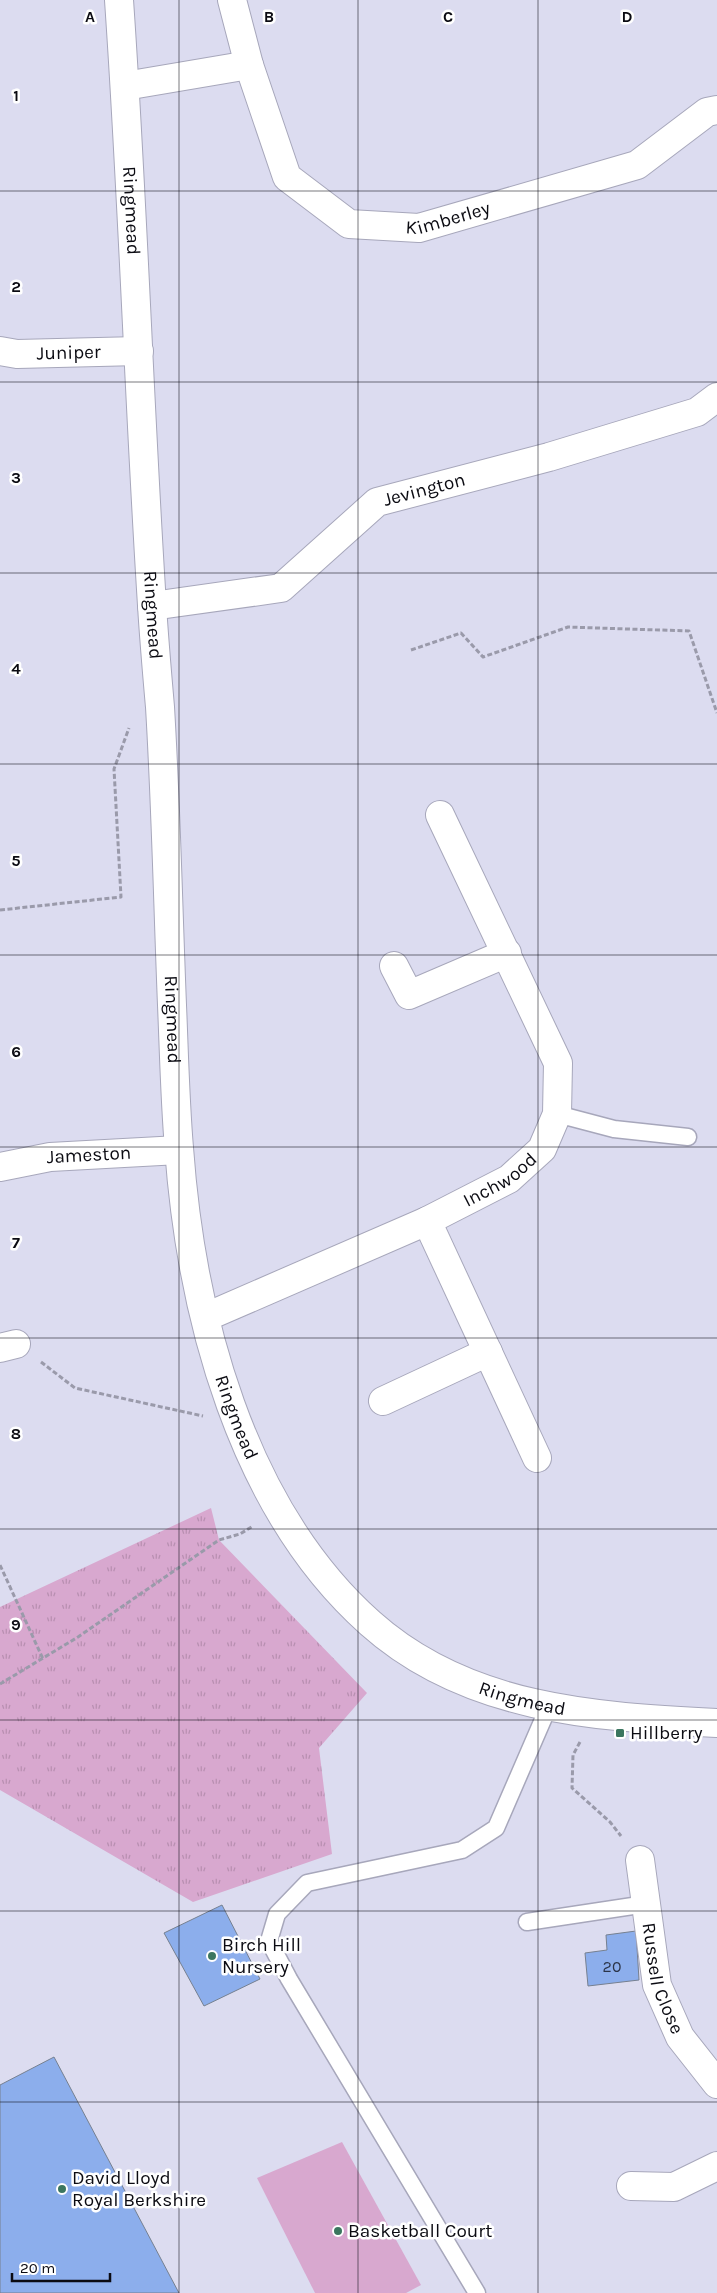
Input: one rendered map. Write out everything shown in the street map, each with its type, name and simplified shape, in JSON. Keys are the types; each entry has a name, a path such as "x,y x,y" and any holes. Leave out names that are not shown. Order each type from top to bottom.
{"street":[{"name":"Ringmead","path":"119,0 152,606 160,708 179,1150 191,1246 206,1317 225,1390 244,1437 278,1508 297,1538 349,1603 373,1626 429,1665 464,1682 514,1700 548,1708 654,1720 717,1724"},
{"name":"Kimberley","path":"232,0 249,66 287,177 349,224 419,228 637,165 707,112 717,110"},
{"path":"125,86 249,66"},
{"name":"Juniper","path":"0,350 17,354 139,351"},
{"name":"Jevington","path":"152,606 281,588 377,502 549,457 697,412 717,397"},
{"name":"Inchwood","path":"206,1317 427,1221 509,1179 542,1148 557,1114 558,1064 440,815"},
{"path":"394,966 409,995 507,953"},
{"name":"Jameston","path":"0,1167 50,1157 179,1150"},
{"path":"427,1221 537,1458"},
{"path":"383,1401 488,1352"},
{"name":"Russell Close","path":"640,1860 657,1985 680,2037 717,2084"},
{"path":"631,2186 674,2187 717,2166"}],"lane":[{"path":"557,1114 614,1129 688,1137"},
{"path":"477,2293 294,1988 268,1941 277,1914 307,1883 462,1850 496,1828 548,1708"},
{"path":"527,1922 646,1904"}],"path":[{"path":"411,650 461,633 483,657 568,627 689,631 717,713"},
{"path":"0,910 121,898 114,769 135,709 160,708"},
{"path":"8,1346 75,1388 204,1417"},
{"path":"0,1684 43,1659 219,1540 240,1534 253,1527"},
{"path":"0,1566 43,1659"},
{"path":"581,1742 573,1755 572,1788 610,1822 640,1860"}],"green space":[{"path":"211,1508 219,1540 367,1693 319,1748 332,1854 193,1902 0,1790 0,1607"},
{"name":"Basketball Court","path":"342,2142 421,2285 406,2293 315,2293 257,2178"}],"building":[{"name":"Birch Hill Nursery","path":"222,1905 260,1979 204,2006 164,1933"},
{"path":"636,1931 639,1980 588,1986 585,1953 607,1950 606,1935"},
{"name":"David Lloyd Royal Berkshire","path":"54,2057 179,2293 0,2293 0,2085"}],"place":[{"name":"Hillberry","path":"620,1733"},
{"name":"Birch Hill Nursery","path":"212,1956"},
{"name":"David Lloyd Royal Berkshire","path":"62,2189"},
{"name":"Basketball Court","path":"338,2231"}]}
